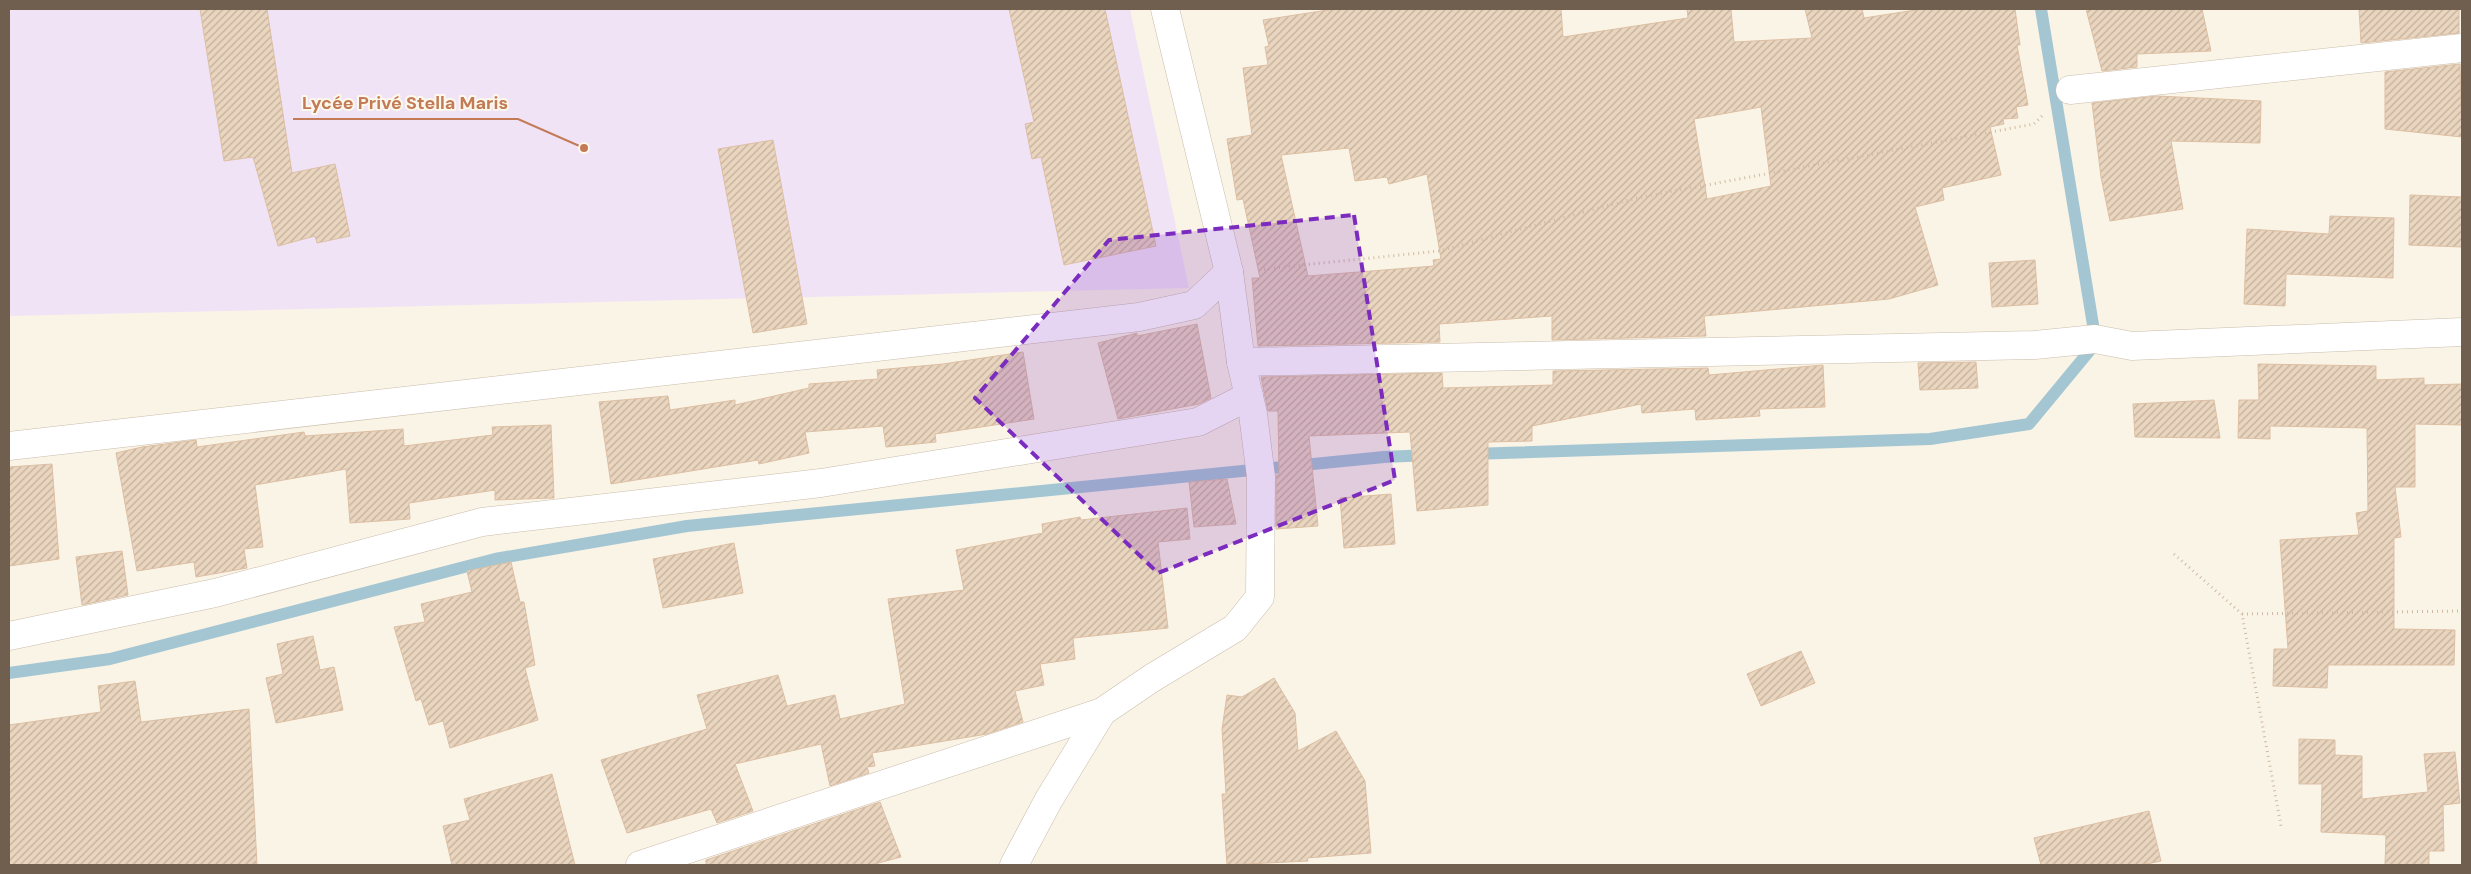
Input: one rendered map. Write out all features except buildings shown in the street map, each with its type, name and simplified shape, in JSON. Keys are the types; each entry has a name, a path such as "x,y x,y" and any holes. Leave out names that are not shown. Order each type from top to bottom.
{"street":[{"path":"640,865 1102,712 1152,678 1235,628 1260,597 1261,477 1251,405 1241,362 1229,272 1164,9"},
{"path":"2070,90 2462,48"},
{"path":"9,446 1139,318 1194,305 1229,272"},
{"path":"1241,362 2035,345 2095,340 2132,346 2462,332"},
{"path":"9,636 215,593 482,522 821,483 1198,422 1251,405"},
{"path":"1014,865 1048,801 1102,712"}],"path":[{"path":"1229,272 1439,252 1638,198 2034,124"},
{"path":"2174,554 2242,614 2281,826"},
{"path":"2242,614 2462,611"}],"highlighted area":[{"path":"1354,215 1395,480 1158,573 975,398 1109,240"}],"shaded area":[{"path":"9,9 1130,9 1189,288 9,316"}],"waterway":[{"path":"1471,454 1930,439 2029,424 2096,343 2041,9"},
{"path":"9,673 110,659 495,559 687,526 1384,457 1429,455"}],"place":[{"name":"Lycée Privé Stella Maris","path":"584,148"}]}
